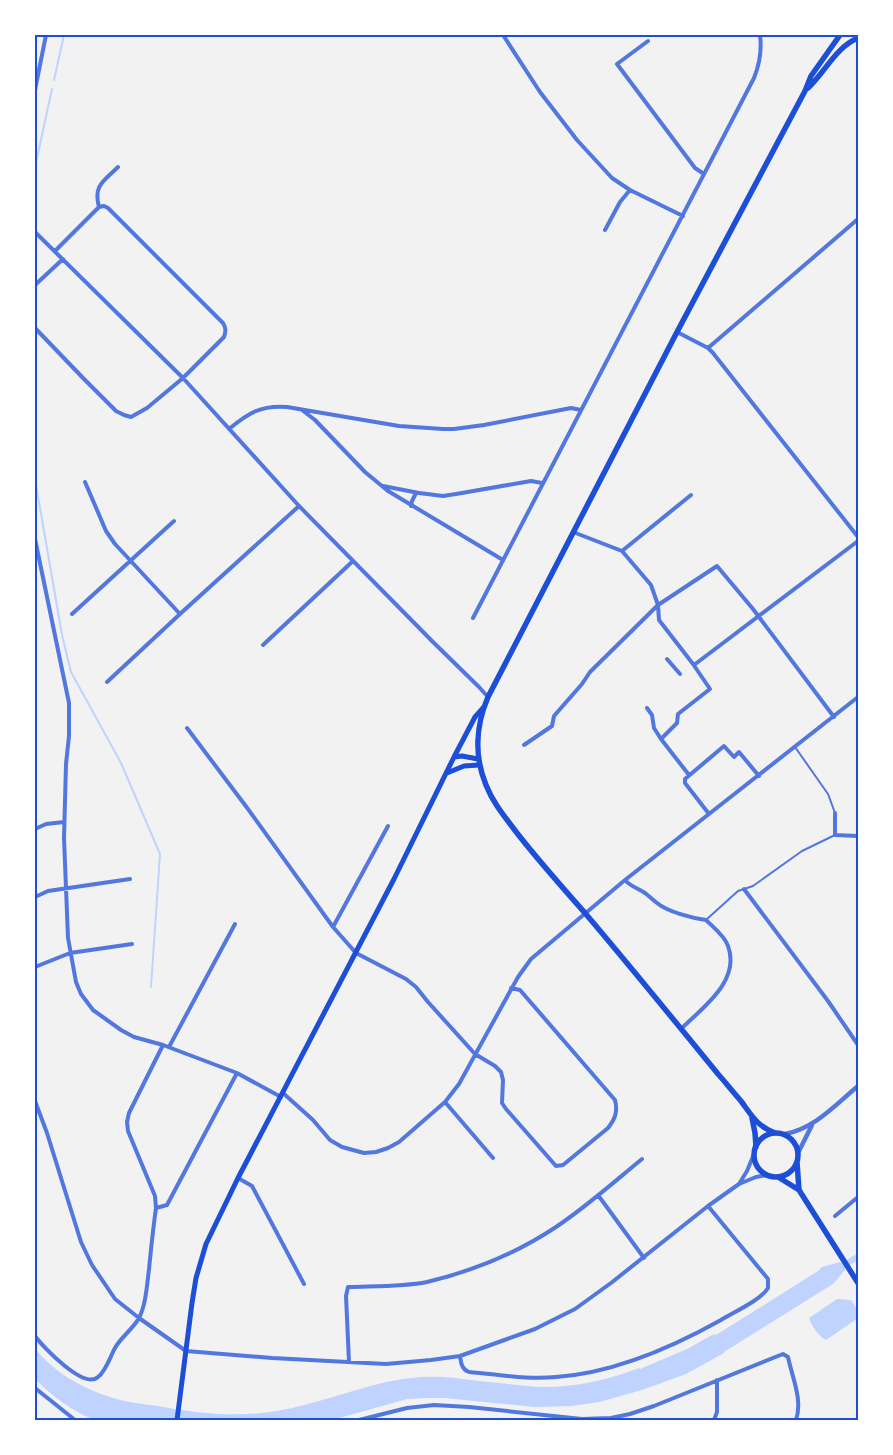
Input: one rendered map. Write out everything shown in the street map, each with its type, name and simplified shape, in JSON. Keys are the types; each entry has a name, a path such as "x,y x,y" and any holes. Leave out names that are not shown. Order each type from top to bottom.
{"main road":[{"path":"177,1420 192,1303 200,1262 212,1230 356,953 454,757 483,708 677,332 805,91 811,76 840,35"},
{"path":"805,91 839,51 858,38"},
{"path":"483,708 479,730 479,762 486,786 496,807 682,1029 752,1118 769,1130 784,1134 794,1142 798,1153 798,1190"},
{"path":"454,757 462,756 479,762"},
{"path":"446,773 479,762"},
{"path":"752,1118 756,1147"},
{"path":"775,1133 763,1137 756,1147 754,1154 757,1165 767,1175 778,1177 798,1190 858,1283"},
{"path":"778,1177 788,1174 797,1161"}],"street":[{"path":"35,89 46,35"},
{"path":"503,35 540,92 577,140 612,178 630,190 682,216"},
{"path":"473,618 754,78 759,67 761,55 760,35"},
{"path":"648,41 617,64 694,168 704,174"},
{"path":"99,207 96,194 97,188 118,167"},
{"path":"605,230 620,202 630,190"},
{"path":"35,328 116,410 131,417 138,414 182,378 224,337 226,328 223,323 108,208 104,206 99,207 55,251"},
{"path":"708,348 858,218"},
{"path":"35,232 182,378 300,506 488,697"},
{"path":"35,285 63,259"},
{"path":"677,332 708,348 716,356 858,539 758,618 688,669"},
{"path":"229,429 255,410 275,406 399,426 443,429 484,425 571,408 581,410"},
{"path":"301,409 315,420 365,472 388,491 503,560"},
{"path":"381,485 416,493 443,496 531,481 542,483"},
{"path":"84,482 106,531 115,544 180,614"},
{"path":"411,506 416,493"},
{"path":"622,551 690,495"},
{"path":"107,682 300,506"},
{"path":"72,614 174,521"},
{"path":"573,532 622,551 651,585 658,605 659,620 714,694"},
{"path":"35,539 69,703 64,822 66,888 70,953 76,982 81,994 93,1010 121,1030 134,1037 168,1047 237,1073 282,1095 313,1120 330,1140 342,1147 364,1153 376,1152 399,1142 444,1102 459,1084 530,959 625,880 858,697"},
{"path":"263,645 353,560"},
{"path":"524,745 552,726 554,716 590,672 658,605 717,566 834,717"},
{"path":"667,659 680,674"},
{"path":"661,739 677,723 678,714 710,689"},
{"path":"648,708 652,715 654,728 689,775"},
{"path":"187,728 333,927 356,953 406,979 416,987 476,1054 501,1072 503,1080 502,1103 556,1166 563,1165 613,1122 617,1108 615,1100 520,990 512,988"},
{"path":"709,814 685,783 685,779 724,746 734,756 739,752 759,776"},
{"path":"835,813 835,834 858,836"},
{"path":"35,829 46,824 64,822"},
{"path":"333,927 388,826"},
{"path":"35,898 48,891 130,879"},
{"path":"625,880 629,885 644,892 665,908 706,920 728,945 731,960 727,979 682,1029"},
{"path":"744,889 828,1001 858,1045"},
{"path":"168,1047 234,924"},
{"path":"35,967 70,953 132,944"},
{"path":"35,1336 65,1366 86,1379 94,1380 103,1372 118,1342 139,1318 143,1308 147,1284 156,1208 155,1196 128,1130 127,1122 129,1113 163,1046"},
{"path":"156,1208 167,1205 237,1073"},
{"path":"784,1134 804,1129 813,1124 858,1086"},
{"path":"35,1101 86,1255 115,1299 186,1350 386,1364 460,1356 535,1329 567,1313 594,1296 708,1206 739,1184 767,1175"},
{"path":"444,1102 493,1158"},
{"path":"798,1153 805,1136 813,1124"},
{"path":"739,1184 754,1154"},
{"path":"348,1362 346,1296 348,1287 426,1282 488,1263 509,1254 548,1232 598,1195 642,1158"},
{"path":"238,1178 252,1186 304,1284"},
{"path":"598,1195 644,1258"},
{"path":"835,1216 858,1198"},
{"path":"460,1356 462,1366 469,1372 543,1378 588,1374 650,1354 742,1308 766,1291 768,1279 708,1206"},
{"path":"359,1420 407,1408 434,1406 469,1407 582,1419 611,1419 654,1406 781,1354 786,1356 788,1360 798,1402 796,1420"},
{"path":"714,1420 718,1412 717,1380"},
{"path":"35,1388 75,1420"}],"lane":[{"path":"795,747 828,794 835,813"},
{"path":"706,920 738,891 753,886 810,846 835,834"}],"water":[{"path":"858,1253 858,1260 845,1268 833,1284 724,1353 686,1374 642,1390 599,1402 572,1406 535,1407 426,1398 407,1399 332,1420 96,1420 79,1413 63,1403 35,1379 35,1348 59,1372 89,1389 110,1397 134,1403 220,1414 251,1414 282,1410 378,1384 419,1377 445,1377 543,1387 580,1384 640,1369 687,1349 714,1334 716,1335 822,1267 842,1263"},
{"path":"837,1299 851,1300 858,1310 858,1318 826,1340 816,1330 809,1318"}],"waterway":[{"path":"54,80 64,35"},
{"path":"35,167 52,89"},
{"path":"35,479 62,635 71,672 121,763 160,854 151,987"}]}
